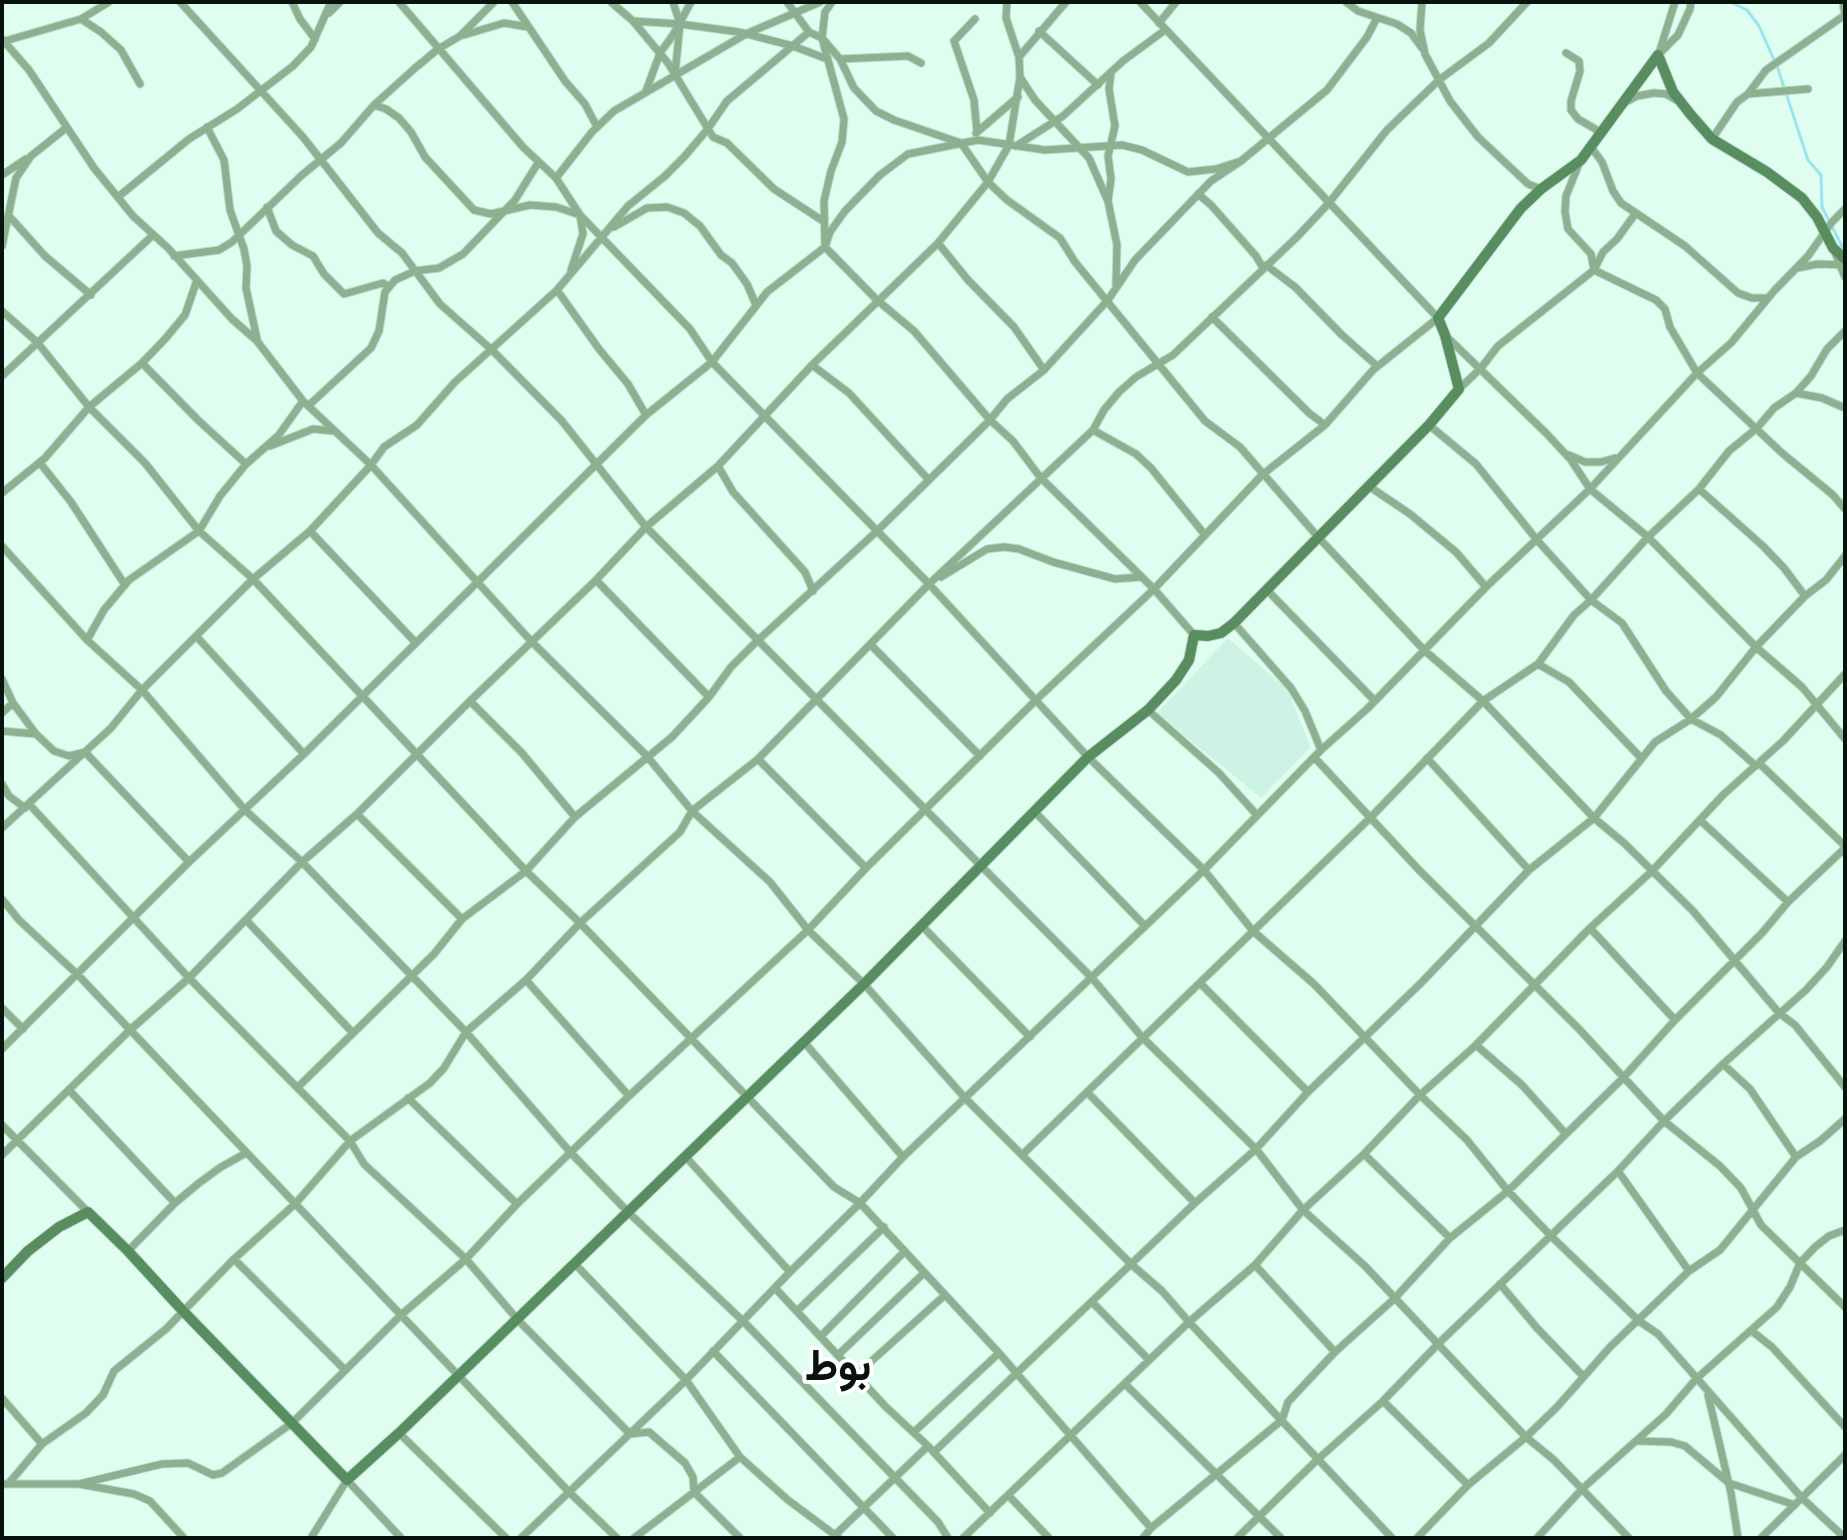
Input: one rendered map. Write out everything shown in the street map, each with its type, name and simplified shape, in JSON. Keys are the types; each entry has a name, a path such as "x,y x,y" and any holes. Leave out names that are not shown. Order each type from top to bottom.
{"street":[{"path":"109,2 81,19 3,40 29,70 66,128 118,197 232,319 257,341 306,404 371,465 531,641 646,755 692,811 770,882 808,930 864,984 965,1098 1132,1265 1162,1291 1392,1538"},
{"path":"180,2 261,89 378,233 402,253 440,304 492,350 562,421 646,527 813,700 1092,978 1142,1037 1256,1149 1303,1210 1365,1266 1526,1437 1629,1538"},
{"path":"292,2 315,39"},
{"path":"118,197 207,127 237,109 293,66 311,47 331,2"},
{"path":"324,17 340,2"},
{"path":"399,2 538,163 556,178 580,215 603,235 690,329 712,362 929,584 1088,757 1204,870 1253,931 1314,984 1467,1140 1508,1191 1551,1236 1639,1321 1658,1334 1802,1498 1845,1538"},
{"path":"460,36 494,2"},
{"path":"512,2 565,81 585,104 597,127"},
{"path":"611,2 633,21 660,53 713,137 727,143 774,189 823,221"},
{"path":"673,2 680,24 675,75"},
{"path":"645,93 660,53 691,2"},
{"path":"787,2 809,32 822,38 840,59 854,88 876,111 961,143 988,182 1007,200 1060,238 1075,262 1205,421 1240,447 1318,537 1424,650 1483,701 1594,818 1693,911 1779,1013 1795,1025 1845,1087"},
{"path":"556,178 614,111 746,34 820,2"},
{"path":"832,2 825,12 822,38 844,119 842,142 824,201 825,247 877,300 914,331 990,420 1013,441 1040,477 1154,589 1194,635"},
{"path":"1007,2 1006,18 1019,57 1020,77 1012,146"},
{"path":"1019,57 1066,2"},
{"path":"1140,2 1438,318 1459,389"},
{"path":"2,1155 130,1030 189,978 302,862 357,814 646,527 718,466 812,365 938,243 988,182 1012,146 1054,121 1098,85 1162,27 1176,2"},
{"path":"1346,2 1358,11 1397,24 1411,33 1450,101 1478,137 1528,184 1541,189"},
{"path":"1422,2 1420,30 1425,54"},
{"path":"5,1484 42,1444 86,1413 103,1395 114,1371 166,1329 234,1259 296,1203 350,1141 430,1083 444,1068 466,1032 526,980 580,923 680,832 692,811 758,759 929,584 1093,430 1119,392 1180,349 1328,204 1387,130 1439,80 1489,43 1525,2"},
{"path":"1675,2 1658,55 1667,80 1680,102 1712,139 1767,172 1802,198 1843,263 1845,277"},
{"path":"1594,270 1591,254 1568,229 1565,212 1572,177 1581,160 1658,55 1678,35 1691,2"},
{"path":"1712,139 1737,102 1748,94 1766,70 1845,15 1843,2"},
{"path":"299,1086 434,954 462,919 526,871 575,817 629,775 646,755 672,737 756,642 876,532 990,420 1007,399 1044,370 1108,300 1135,260 1211,181 1241,161 1327,90 1367,37 1377,18"},
{"path":"81,19 121,50 140,84"},
{"path":"975,19 954,41 974,100 977,132"},
{"path":"633,21 746,34 827,59"},
{"path":"174,256 219,250 240,234 320,158 341,143 374,105 438,49 460,36 504,23 528,27"},
{"path":"1039,31 1098,85"},
{"path":"2,828 111,728 142,690 253,579 310,531 384,447 417,425 455,382 557,290 628,206 665,176 707,130 727,101 809,32"},
{"path":"1566,53 1579,61 1580,71 1571,110 1578,119 1602,133"},
{"path":"840,59 908,56 921,63"},
{"path":"1108,201 1111,179 1109,147 1115,126 1109,89 1111,72"},
{"path":"1020,77 1035,100 1089,158 1108,201 1117,245 1116,288"},
{"path":"1748,94 1808,89"},
{"path":"1623,104 1637,96 1654,93 1666,94 1680,102"},
{"path":"961,143 1018,97"},
{"path":"374,105 399,118 425,157 474,210 491,214 530,205 556,207 580,215"},
{"path":"207,127 224,160 230,210 240,234 247,266 246,288 257,341"},
{"path":"2,175 66,128"},
{"path":"2,1049 189,862 479,583 646,415 712,362 767,292 825,247 830,232 845,211 880,175 908,154 978,140 1045,150 1122,145 1142,150 1188,172 1216,169 1241,161"},
{"path":"1591,147 1602,162 1621,203 1662,228 1738,293 1752,298 1768,298"},
{"path":"2,246 16,178 31,156"},
{"path":"79,1484 162,1464 188,1463 213,1475 222,1473 292,1423 401,1315 466,1259 517,1204 629,1096 808,930 866,868 1037,699 1154,589 1262,475 1325,425 1377,366 1438,318 1521,208 1581,160"},
{"path":"87,640 104,610 125,585 199,531 220,496 246,464 278,436 306,404 371,348 379,331 385,292 395,280 415,271 439,268 463,254 506,209 538,163"},
{"path":"1198,194 1264,267 1295,287 1377,366"},
{"path":"267,207 276,231 292,245 313,256 324,274 344,294 383,283 389,287"},
{"path":"603,235 647,208 667,207 684,213 700,226 721,255 732,263 747,284 756,305"},
{"path":"521,1538 686,1380 903,1157 1204,870 1256,814 1590,489 1697,373 1731,343 1845,209"},
{"path":"1194,635 1221,633 1234,623 1370,487 1498,346 1594,270 1603,252 1635,214"},
{"path":"568,277 583,234 580,215"},
{"path":"10,217 45,256 91,295"},
{"path":"2,376 153,235"},
{"path":"938,243 968,280 1014,327 1044,370"},
{"path":"1797,268 1843,263"},
{"path":"1594,270 1656,300 1665,309 1670,327 1697,373 1845,509"},
{"path":"2,493 40,463 89,407 142,363 185,315 197,280"},
{"path":"557,290 628,384 646,415"},
{"path":"3,311 37,342 89,407 145,463 199,531 253,579 526,871 834,1187 860,1203 884,1227 999,1353 1151,1528"},
{"path":"1212,317 1325,425"},
{"path":"1022,1155 1371,817 1483,701 1538,664 1574,615 1648,537 1699,489 1729,451 1757,428 1774,408 1796,393 1811,376 1827,349 1845,331"},
{"path":"1445,335 1565,453 1590,489 1648,537 1756,647 1802,687 1845,739"},
{"path":"142,363 246,464"},
{"path":"812,365 849,393 928,479"},
{"path":"1796,393 1822,398 1845,408"},
{"path":"1143,1538 1151,1528 1282,1420 1288,1402 1335,1352 1394,1299 1450,1238 1508,1191 1623,1078 1788,902 1845,847 1758,764 1721,735 1691,719 1666,691 1622,623 1591,600 1537,540 1476,464 1429,425"},
{"path":"261,451 313,429 336,432"},
{"path":"1093,430 1136,454 1151,468 1205,535"},
{"path":"1565,453 1585,462 1617,458"},
{"path":"40,463 71,502 125,585"},
{"path":"718,466 733,492 805,572 813,591"},
{"path":"1370,487 1410,514 1456,552 1486,587"},
{"path":"1699,489 1773,557 1805,596"},
{"path":"310,531 416,643"},
{"path":"2,546 87,640 142,690 245,810 302,862 466,1032 571,1153 743,1321 938,1522 948,1538"},
{"path":"929,584 987,549 1004,547 1115,579 1141,577"},
{"path":"575,1264 686,1380 740,1457 788,1500 837,1536 864,1506 1017,1374 1195,1203 1256,1149 1308,1092 1529,870 1594,818 1655,742 1691,719 1716,697 1756,647 1805,596 1826,580 1845,556"},
{"path":"596,580 709,697"},
{"path":"1266,589 1375,701"},
{"path":"1234,623 1291,688 1305,711 1321,750"},
{"path":"311,1538 347,1480 459,1376 864,984 1088,757 1148,710 1176,680 1189,660 1194,635"},
{"path":"197,637 304,754"},
{"path":"871,645 980,756"},
{"path":"1538,664 1569,682 1641,758"},
{"path":"963,1538 1189,1322 1255,1265 1303,1210 1652,871 1845,674"},
{"path":"2,679 13,703 36,734 54,751 69,756 85,752"},
{"path":"470,701 522,753 575,817"},
{"path":"2,713 13,703"},
{"path":"1148,710 1219,773 1256,814"},
{"path":"2,731 36,734"},
{"path":"85,752 189,862"},
{"path":"1314,757 1419,870 1664,1121 1720,1166 1741,1188 1761,1225 1845,1307"},
{"path":"1427,758 1529,870"},
{"path":"758,759 866,868"},
{"path":"2,784 5,794 27,806 189,978 299,1086 350,1141 364,1164 466,1259 517,1319 630,1434"},
{"path":"1035,812 1145,926"},
{"path":"357,814 462,919"},
{"path":"1700,820 1788,902"},
{"path":"2,899 19,920 78,975 570,1493 617,1538"},
{"path":"247,921 353,1033"},
{"path":"922,926 1030,1037"},
{"path":"1590,928 1675,1020"},
{"path":"1237,1538 1383,1401 1723,1064 1806,990 1845,941"},
{"path":"526,980 629,1096"},
{"path":"1200,983 1308,1092"},
{"path":"2,1008 23,1029"},
{"path":"804,1042 903,1157"},
{"path":"1476,1045 1522,1085 1565,1133"},
{"path":"1723,1064 1750,1089 1796,1157"},
{"path":"69,1090 175,1203"},
{"path":"1088,1093 1195,1203"},
{"path":"408,1098 517,1204"},
{"path":"1417,1538 1468,1485 1557,1407 1583,1376 1689,1271 1720,1250 1796,1157 1845,1119"},
{"path":"2,1125 128,1251 401,1538"},
{"path":"128,1251 175,1203 221,1167 246,1153"},
{"path":"1364,1154 1450,1238"},
{"path":"685,1156 790,1272"},
{"path":"1618,1171 1689,1271"},
{"path":"2,1278 28,1251 59,1227 88,1212"},
{"path":"797,1311 884,1227"},
{"path":"1537,1538 1582,1489 1666,1414 1696,1379 1753,1332 1777,1307 1800,1263 1829,1236 1845,1230"},
{"path":"821,1336 905,1251"},
{"path":"234,1259 344,1369"},
{"path":"1255,1265 1335,1352"},
{"path":"838,1355 924,1273"},
{"path":"1500,1284 1583,1376"},
{"path":"775,1288 990,1513"},
{"path":"856,1375 945,1295"},
{"path":"1093,1303 1149,1360"},
{"path":"1753,1332 1772,1347 1845,1427"},
{"path":"713,1351 893,1538"},
{"path":"914,1432 999,1353"},
{"path":"1125,1384 1281,1538"},
{"path":"1706,1389 1729,1483 1738,1538"},
{"path":"2,1398 42,1444"},
{"path":"1383,1401 1468,1485"},
{"path":"630,1434 649,1432 685,1463 693,1477 694,1492 740,1538"},
{"path":"399,1433 506,1538"},
{"path":"1638,1441 1671,1442 1685,1446 1729,1483 1795,1505"},
{"path":"1761,1538 1845,1455"},
{"path":"634,1538 740,1457"},
{"path":"5,1484 79,1484 134,1494 150,1501 184,1538"},
{"path":"1008,1495 1049,1538"}],"shaded area":[{"path":"1228,638 1287,689 1311,747 1261,798 1157,713"}],"waterway":[{"path":"1733,3 1747,10 1759,26 1778,69 1808,160 1821,175 1822,207 1845,252"}],"district":[{"name":"بوط","path":"838,1367"}]}
